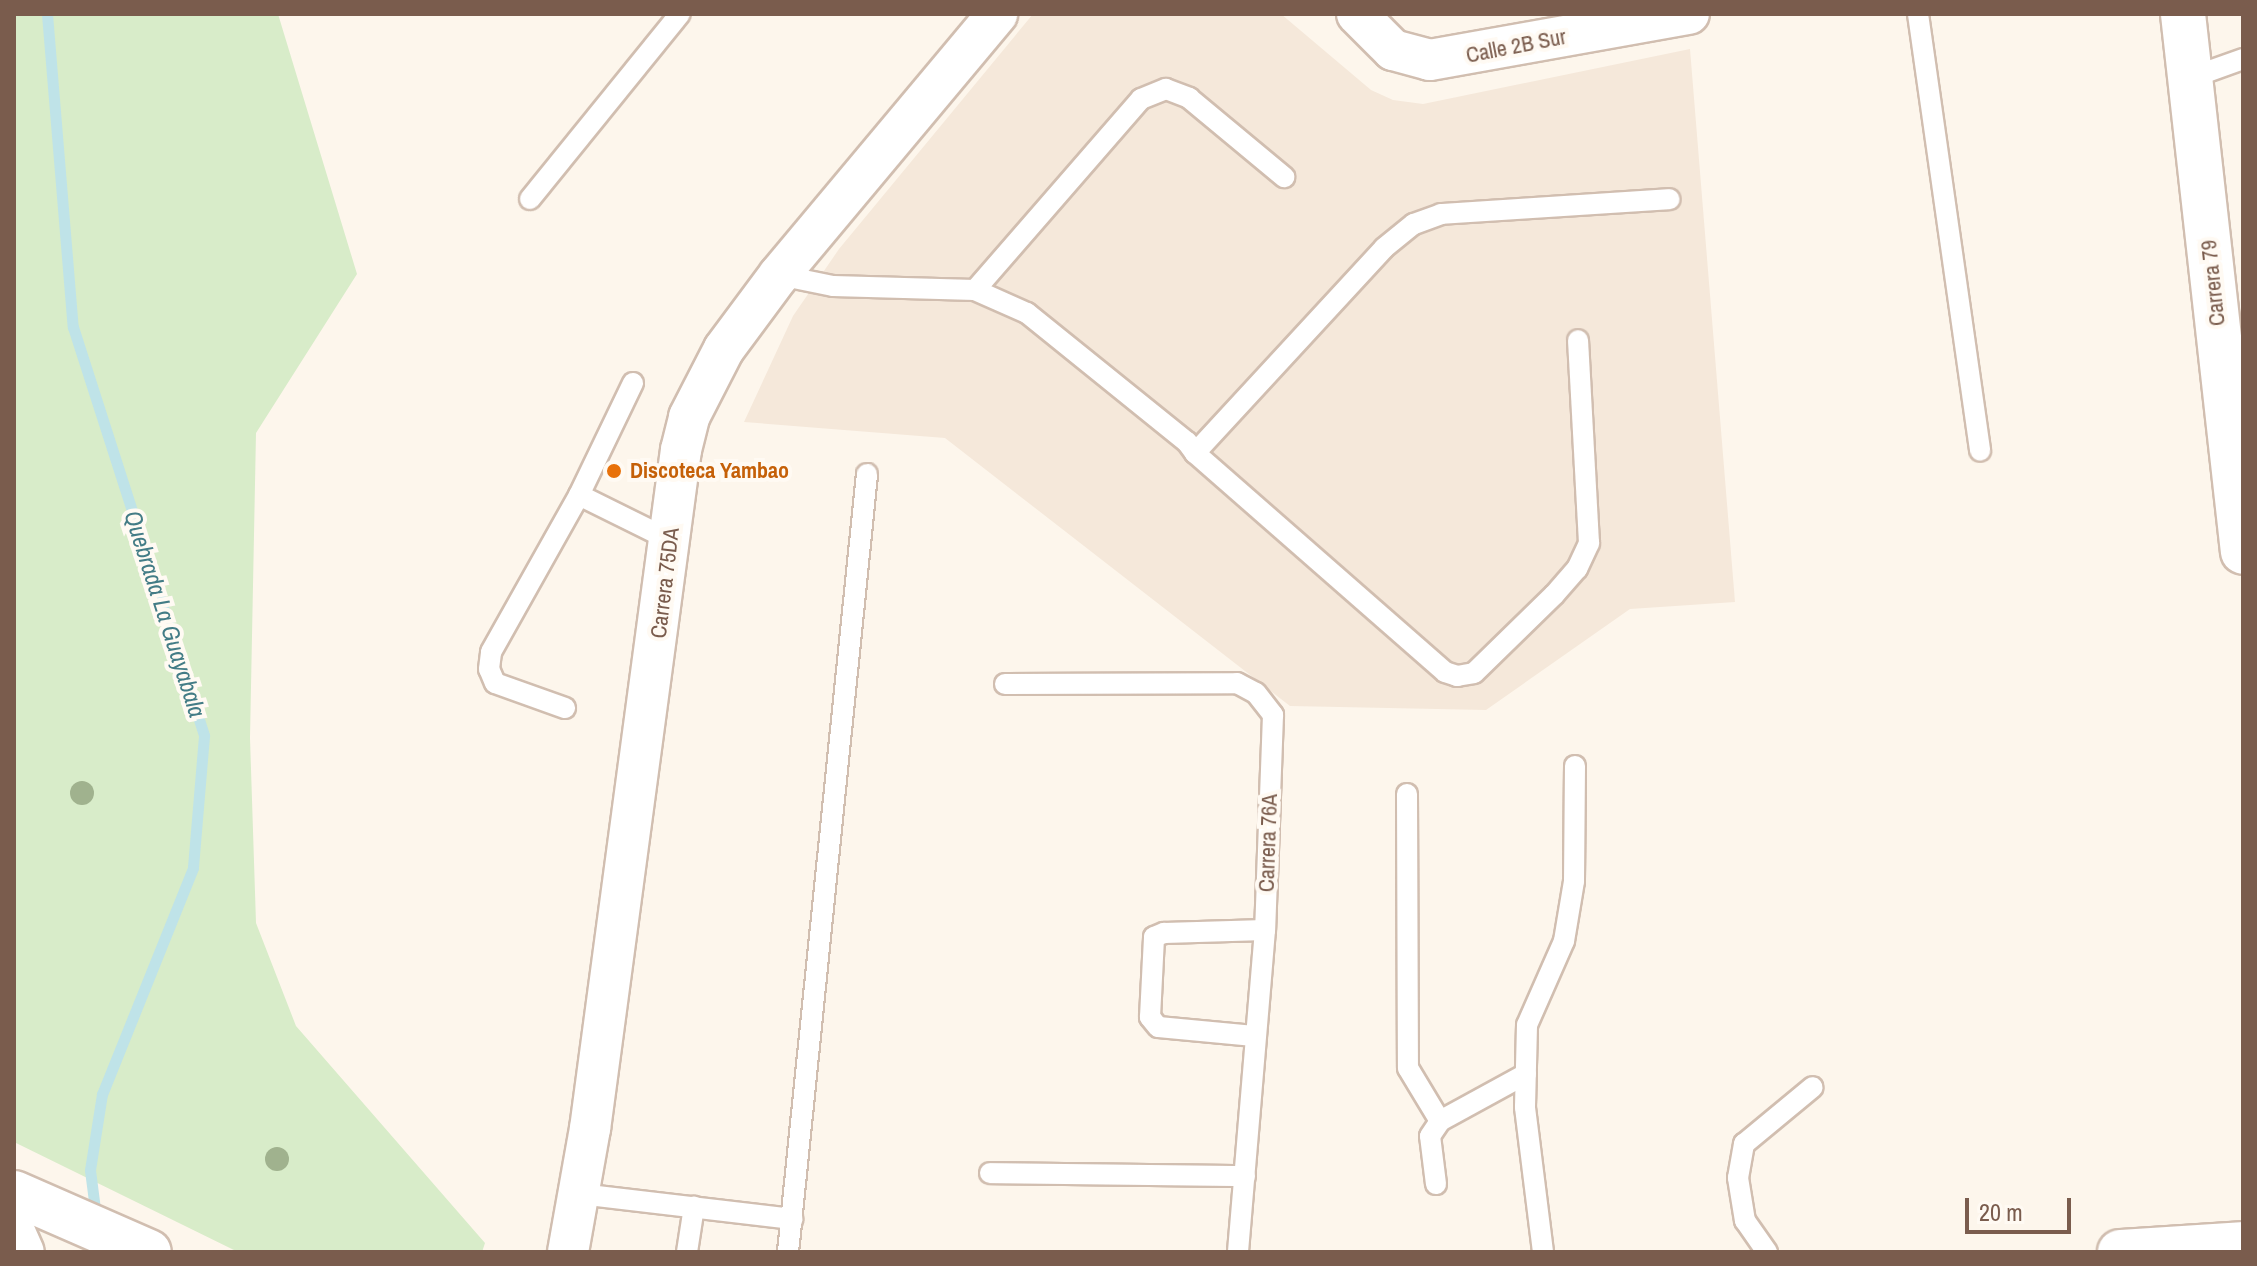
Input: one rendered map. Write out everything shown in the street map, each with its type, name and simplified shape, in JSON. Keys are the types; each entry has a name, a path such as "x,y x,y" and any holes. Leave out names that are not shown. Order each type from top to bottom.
{"main road":[{"name":"Carrera 79","path":"2183,14 2243,552"},
{"path":"14,1193 111,1235"},
{"path":"2191,1245 2243,1228"},
{"path":"2120,1252 2243,1244"}],"street":[{"name":"Carrera 75DA","path":"568,1252 580,1194 689,417 724,349 779,275 997,14"},
{"name":"Calle 2B Sur","path":"1357,14 1393,50 1430,60 1689,14"},
{"path":"14,1230 24,1252"}],"lane":[{"path":"530,199 680,14"},
{"path":"1918,14 1980,451"},
{"path":"2190,78 2243,59"},
{"path":"975,290 1141,99 1166,89 1189,98 1284,177"},
{"path":"1195,453 1384,248 1414,224 1441,214 1670,199"},
{"path":"779,275 833,286 975,290 1027,313 1187,442 1195,453 1445,672 1457,676 1474,673 1577,569 1589,543 1578,340"},
{"path":"565,708 495,683 489,669 491,652 579,495 633,383"},
{"path":"788,1252 867,474"},
{"path":"579,495 670,540"},
{"name":"Carrera 76A","path":"1005,684 1237,683 1256,693 1273,715 1265,930 1238,1252"},
{"path":"1543,1252 1525,1107 1527,1025 1564,941 1574,881 1575,766"},
{"path":"1407,794 1408,1068 1440,1121"},
{"path":"1254,1036 1158,1027 1150,1017 1154,937 1164,933 1265,930"},
{"path":"1436,1184 1430,1136 1440,1121 1526,1074"},
{"path":"1767,1252 1745,1221 1738,1178 1744,1144 1813,1087"},
{"path":"990,1173 1245,1176"},
{"path":"580,1194 793,1219"},
{"path":"687,1252 694,1207"}],"shaded area":[{"path":"1033,14 1281,14 1371,90 1393,100 1423,104 1690,49 1735,602 1630,609 1486,710 1290,706 945,438 744,422 793,316 839,249"}],"green space":[{"path":"14,14 278,14 357,274 256,433 250,738 256,923 296,1026 485,1243 482,1252 238,1252 14,1142"}],"waterway":[{"name":"Quebrada La Guayabala","path":"47,14 73,327 204,736 193,868 102,1094 90,1170 96,1217"}],"place":[{"name":"Discoteca Yambao","path":"614,471"}]}
